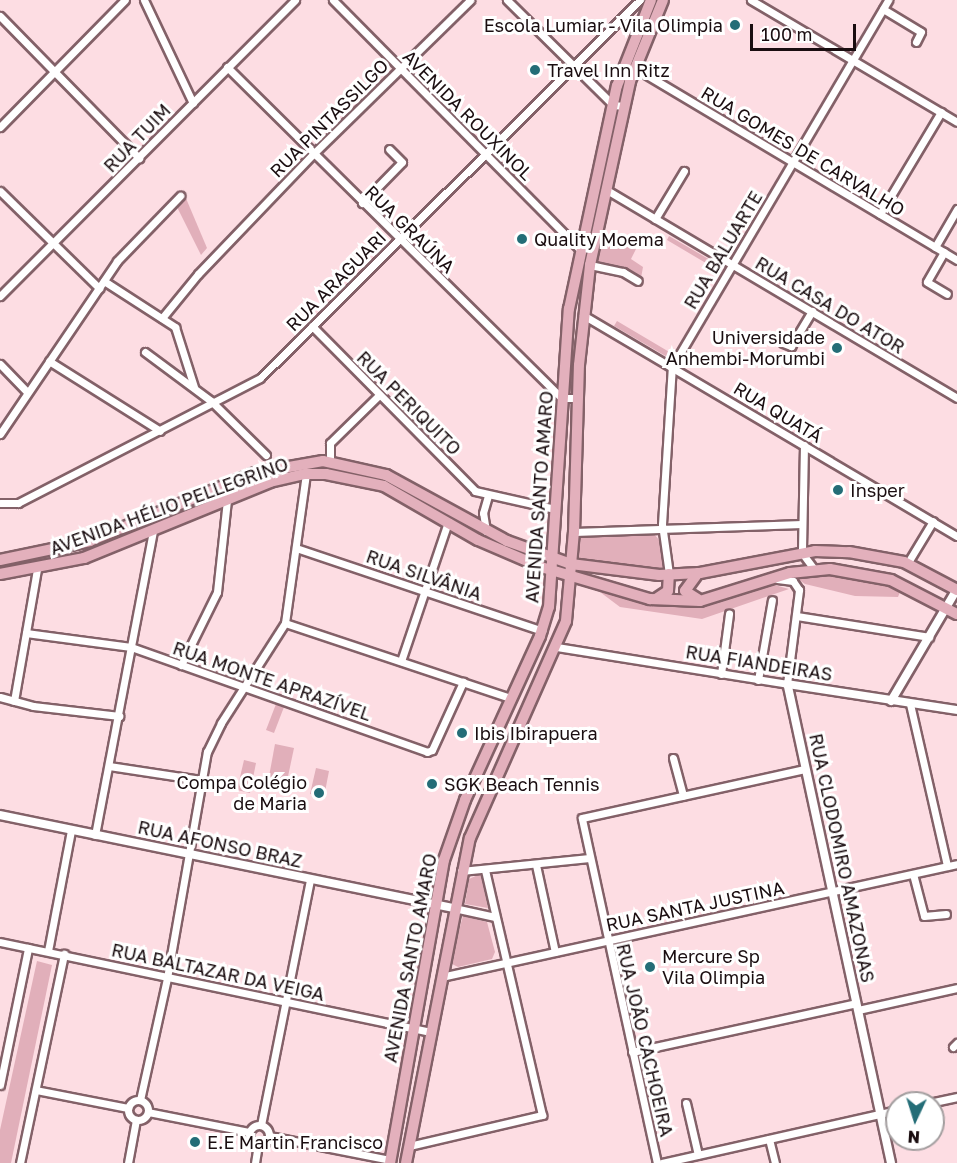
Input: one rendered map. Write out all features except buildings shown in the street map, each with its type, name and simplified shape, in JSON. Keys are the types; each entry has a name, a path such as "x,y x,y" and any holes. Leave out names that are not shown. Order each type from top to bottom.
{"main road":[{"name":"AVENIDA SANTO AMARO","path":"390,1161 433,903 465,800 542,631 553,571 569,309 581,251 600,186 626,60 651,0"},
{"name":"AVENIDA SANTO AMARO","path":"618,106 663,0"},
{"name":"AVENIDA SANTO AMARO","path":"406,1163 461,871 482,806 557,647 566,621 574,532 583,315 600,186"},
{"name":"AVENIDA HÉLIO PELLEGRINO","path":"0,560 90,541 269,469 330,462 386,475 486,531 571,564 669,574 698,573 802,554 849,552 907,564 957,590"},
{"name":"AVENIDA HÉLIO PELLEGRINO","path":"0,574 37,570 84,558 270,482 306,474 371,482 500,550 570,577 650,599 706,600 772,579 815,570 857,572 891,580 957,614"},
{"path":"698,573 687,586 686,593 706,600"},
{"path":"650,599 667,594 669,574"}],"street":[{"path":"0,127 125,0"},
{"path":"144,0 193,103"},
{"name":"RUA TUIM","path":"0,297 295,0"},
{"name":"AVENIDA ROUXINOL","path":"333,0 581,251"},
{"name":"RUA PINTASSILGO","path":"162,318 212,259 313,154 470,0"},
{"path":"507,0 573,66 618,106"},
{"name":"RUA ARAGUARI","path":"0,503 18,503 214,404 260,378 640,0"},
{"path":"751,0 957,122"},
{"name":"RUA BALUARTE","path":"669,574 662,529 672,367 888,0"},
{"path":"883,9 921,32 916,42"},
{"path":"0,16 139,158"},
{"name":"RUA GRAÚNA","path":"227,68 398,239 562,398"},
{"name":"RUA GOMES DE CARVALHO","path":"634,68 957,260"},
{"path":"880,214 941,112"},
{"path":"362,203 402,162 389,149"},
{"path":"656,219 684,171"},
{"name":"RUA CASA DO ATOR","path":"600,186 957,398"},
{"path":"0,190 99,288"},
{"path":"0,434 104,281 133,243 180,196"},
{"path":"935,247 957,209"},
{"path":"944,252 927,282 947,294"},
{"path":"590,265 623,272 638,281"},
{"path":"104,281 162,318 176,331 195,388"},
{"path":"783,343 791,346 812,311"},
{"name":"RUA QUATÁ","path":"583,315 957,536"},
{"name":"RUA PERIQUITO","path":"312,326 471,488 488,496 555,509"},
{"path":"145,352 214,404 266,455"},
{"path":"49,362 160,431"},
{"path":"0,364 27,392"},
{"path":"330,462 330,443 379,395"},
{"path":"562,398 578,398"},
{"path":"804,445 802,554 815,570"},
{"path":"140,1100 167,978 201,780 214,736 285,622 306,474"},
{"path":"486,531 483,513 488,496"},
{"path":"181,664 217,592 227,500"},
{"path":"907,564 933,521"},
{"path":"401,661 448,522"},
{"path":"574,532 802,524"},
{"path":"95,835 153,531"},
{"name":"RUA SILVÂNIA","path":"296,548 542,631"},
{"path":"14,700 37,570"},
{"name":"RUA CLODOMIRO AMAZONAS","path":"772,579 797,585 797,616 787,684 891,1163"},
{"path":"891,701 957,590"},
{"path":"758,680 772,600"},
{"path":"721,674 729,614"},
{"path":"797,616 929,638"},
{"path":"285,622 510,698"},
{"name":"RUA MONTE APRAZÍVEL","path":"26,633 131,647 427,752 432,750 464,682"},
{"name":"RUA FIANDEIRAS","path":"557,647 957,710"},
{"path":"0,697 33,706 119,716"},
{"path":"910,704 947,866"},
{"path":"673,758 683,796 805,769"},
{"path":"109,766 201,780"},
{"name":"RUA JOÃO CACHOEIRA","path":"657,1163 589,858 583,818 683,796"},
{"name":"RUA AFONSO BRAZ","path":"0,815 454,908"},
{"path":"48,951 71,830"},
{"path":"461,871 589,858"},
{"name":"RUA SANTA JUSTINA","path":"440,977 957,864"},
{"path":"536,865 555,952"},
{"path":"410,1146 538,1118 542,1113 485,870"},
{"path":"913,874 924,916 946,914"},
{"path":"310,880 261,1125 269,1136 390,1161"},
{"path":"454,908 495,917"},
{"name":"RUA BALTAZAR DA VEIGA","path":"0,942 430,1032"},
{"path":"0,1081 28,948"},
{"path":"20,1163 64,954"},
{"path":"632,1052 957,987"},
{"path":"36,1090 128,1108 136,1120 128,1163"},
{"path":"128,1108 132,1102 140,1100 146,1104 148,1112"},
{"path":"686,1103 698,1155"},
{"path":"136,1120 148,1112 249,1132 261,1125"},
{"path":"662,1163 885,1113"},
{"path":"249,1132 252,1142 258,1145"},
{"path":"255,1163 258,1145 269,1136"},
{"path":"769,1138 775,1163"}],"shaded area":[{"path":"185,196 207,248 201,255 176,205"},
{"path":"669,236 724,268 721,272 667,240"},
{"path":"603,239 636,249 631,259 643,267 641,278 622,269 594,264"},
{"path":"617,321 671,353 669,358 614,326"},
{"path":"583,532 654,534 660,541 665,570 577,560 577,537"},
{"path":"859,575 902,587 898,597 855,596 805,584 795,577"},
{"path":"771,584 789,589 702,619 620,607 600,592 656,605 693,606"},
{"path":"276,704 284,707 274,733 266,730"},
{"path":"275,744 294,748 286,786 268,782"},
{"path":"244,760 256,763 250,793 237,790"},
{"path":"316,768 329,771 324,797 310,794"},
{"path":"480,874 488,908 465,904 469,879"},
{"path":"463,916 487,922 495,952 492,959 458,967 450,963"},
{"path":"37,961 52,965 11,1163 0,1163 0,1130"}],"place":[{"name":"Escola Lumiar - Vila Olimpia","path":"735,25"},
{"name":"Travel Inn Ritz","path":"535,70"},
{"name":"Quality Moema","path":"522,239"},
{"name":"Universidade Anhembi-Morumbi","path":"837,348"},
{"name":"Insper","path":"838,490"},
{"name":"Ibis Ibirapuera","path":"462,733"},
{"name":"SGK Beach Tennis","path":"432,784"},
{"name":"Compa Colégio de Maria","path":"319,793"},
{"name":"Mercure Sp Vila Olimpia","path":"650,967"},
{"name":"E.E Martin Francisco","path":"195,1142"}]}
